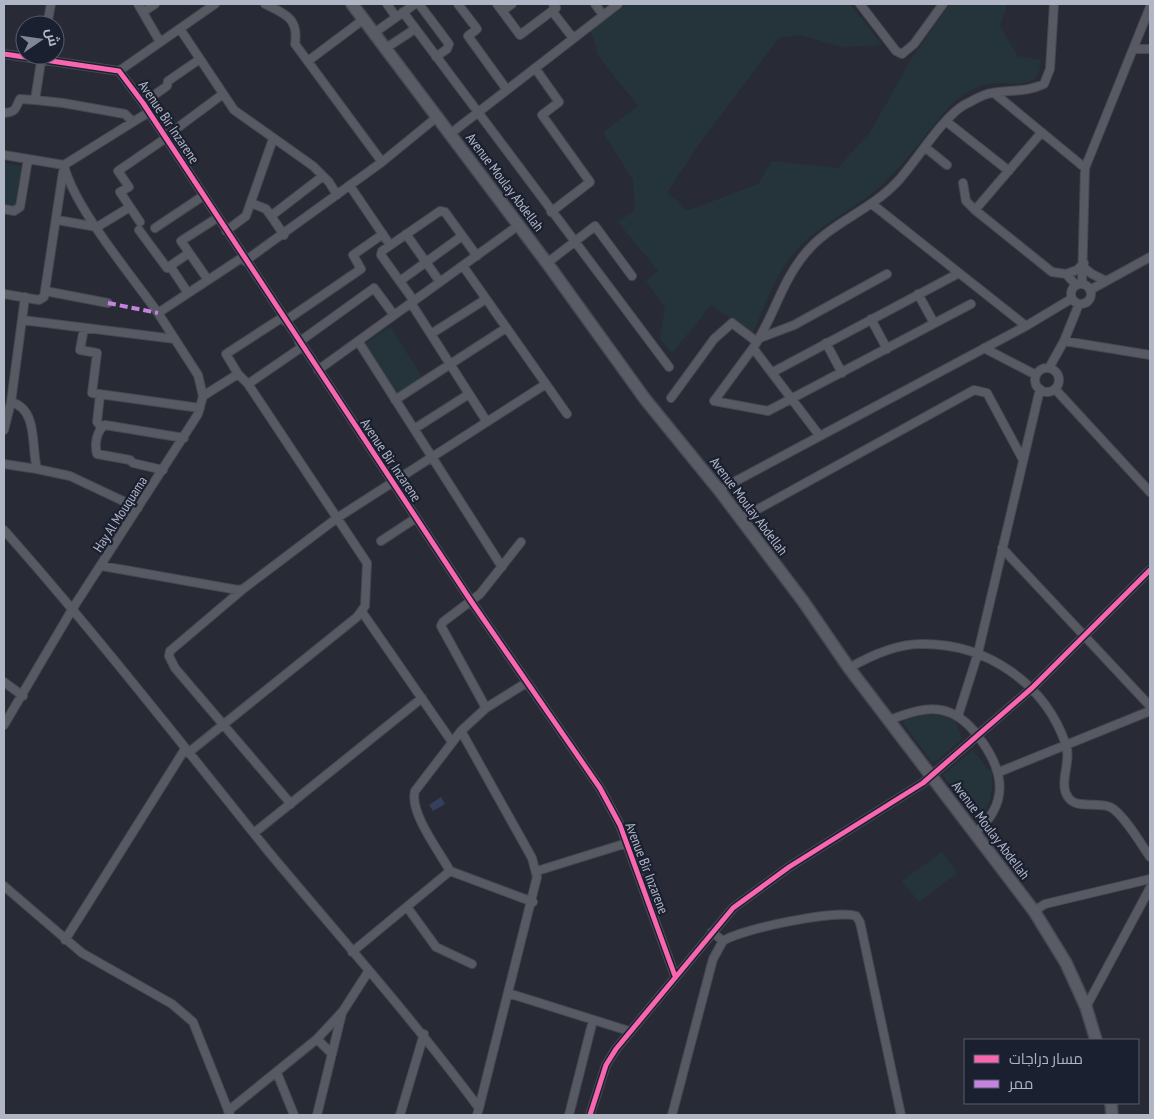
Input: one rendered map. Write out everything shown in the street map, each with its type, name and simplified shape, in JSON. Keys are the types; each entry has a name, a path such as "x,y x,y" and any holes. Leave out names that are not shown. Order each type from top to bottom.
{"main road":[{"name":"Avenue Moulay Abdellah","path":"352,4 548,263 645,399 719,490 803,601 849,668 1034,911 1066,963 1086,1007 1096,1039"}],"street":[{"path":"138,4 160,42"},
{"path":"142,12 155,4"},
{"path":"65,62 119,71 215,4"},
{"path":"265,4 286,15 294,23 297,31 295,44 382,162"},
{"path":"387,4 415,29 669,367"},
{"path":"374,32 417,4 449,44 448,49 436,57"},
{"path":"458,4 477,29 468,36 508,90"},
{"path":"497,4 520,34 552,7 573,38"},
{"path":"502,11 512,4"},
{"path":"595,4 603,15"},
{"path":"450,134 618,4"},
{"path":"860,4 896,51 902,54 914,44 943,4"},
{"path":"971,304 768,411 714,401 757,343 791,273 805,253 872,204 896,183 962,107 979,97 994,93 1032,89 1044,84 1050,69 1054,4"},
{"path":"1090,290 1090,299 1085,304 1079,304 1072,299 1070,293 1079,285 1084,265 1085,168 1150,7"},
{"path":"308,61 364,19"},
{"path":"180,28 234,110 323,176 336,195"},
{"path":"386,48 415,29"},
{"path":"1134,50 1150,50"},
{"path":"143,103 167,86 168,81 200,59"},
{"path":"35,100 41,65"},
{"path":"535,68 558,102 542,115 590,182 551,212"},
{"name":"Avenue Bir Inzarene","path":"119,71 149,112 244,259 526,683 600,788 626,843 675,976"},
{"path":"994,93 1085,168"},
{"path":"189,254 167,268 139,226 130,206 120,192 129,187 118,171 223,94"},
{"path":"4,114 13,112 18,108 20,99 63,103 125,114 133,122"},
{"path":"4,155 64,165 149,112"},
{"path":"158,313 208,280 284,235 382,162 438,117"},
{"path":"947,122 1009,171"},
{"path":"975,210 1041,133"},
{"path":"226,231 246,216 273,139"},
{"path":"926,148 947,165"},
{"path":"4,209 14,211 20,207 28,159"},
{"path":"4,294 39,300 44,297 64,165"},
{"path":"64,165 67,180 198,375 203,396 238,374"},
{"path":"271,216 323,176"},
{"path":"963,183 966,201 975,210 1052,272 1066,274 1079,285 1090,290"},
{"path":"350,186 390,245"},
{"path":"155,228 203,196"},
{"path":"251,203 266,209 284,235"},
{"path":"872,204 1026,326"},
{"path":"57,220 97,227 130,206"},
{"path":"477,256 444,212 440,211 390,245 380,255 400,281 450,365 487,422"},
{"path":"208,280 181,241 217,218"},
{"path":"318,370 519,225"},
{"path":"548,263 595,226 632,276"},
{"path":"65,940 187,751 223,725 362,612 365,606 367,563 226,354 361,269 353,255 383,234"},
{"path":"406,234 440,282"},
{"path":"400,281 462,236"},
{"path":"1090,290 1150,257"},
{"path":"1066,274 1084,265"},
{"path":"1084,265 1092,274 1106,281"},
{"path":"170,266 188,293"},
{"path":"462,266 568,414"},
{"path":"773,372 959,273"},
{"path":"757,343 887,274"},
{"path":"248,384 374,288 394,315"},
{"path":"45,290 108,303"},
{"path":"918,294 934,323"},
{"path":"4,430 11,402 24,297"},
{"path":"431,334 486,299"},
{"path":"719,490 1026,326 1072,299"},
{"path":"1049,368 1064,341 1079,304"},
{"path":"871,319 887,349"},
{"path":"22,320 175,339"},
{"path":"671,398 714,340 732,323 757,343 773,372 819,435"},
{"path":"84,328 80,350 98,353 92,394 200,408"},
{"path":"395,400 506,328"},
{"path":"358,341 502,568"},
{"path":"1064,341 1150,355"},
{"path":"826,343 842,373"},
{"path":"984,348 1036,374"},
{"path":"1049,368 1058,375 1059,382 1055,389 1047,392 1040,389 1035,382 1036,374 1041,369 1049,368"},
{"path":"291,804 175,668 169,656 170,650 243,589 337,518 546,384"},
{"path":"958,716 978,653 1022,458 1040,389"},
{"path":"1055,389 1150,492"},
{"path":"740,519 974,390 987,393 1022,458"},
{"path":"414,428 469,394"},
{"path":"100,395 97,422 101,428"},
{"name":"Hay Al Mouquama","path":"4,725 23,696 73,608 184,438 200,408 203,396"},
{"path":"11,402 19,406 29,422 35,446 34,460 37,469"},
{"path":"164,470 133,463 130,460 97,454 96,449 101,428 105,425 184,438"},
{"path":"4,464 70,476 138,508"},
{"path":"380,541 416,518"},
{"path":"4,530 73,608 368,972 424,1034 478,1112"},
{"path":"486,708 441,626 443,622 480,594 521,542"},
{"path":"1002,548 1150,706"},
{"path":"102,566 238,590 243,589"},
{"path":"590,1115 606,1065 629,1031 733,908 761,886 931,776 1032,688 1150,570"},
{"path":"362,612 452,742"},
{"path":"849,668 876,654 919,644 961,648 978,653 1004,667 1032,688 1045,703 1066,746 1068,758 1064,789 1067,796 1076,803 1102,804 1112,807 1150,857"},
{"path":"4,682 23,696"},
{"path":"526,683 486,708 461,731 415,791 412,800 418,815 450,871 533,902"},
{"path":"254,833 422,698"},
{"path":"889,720 924,710 941,710 958,716 987,748 999,772 999,793 993,811 983,826 974,834"},
{"path":"999,772 1150,711"},
{"path":"461,731 537,871 537,884 533,902 478,1112"},
{"path":"537,871 626,843"},
{"path":"352,952 450,871"},
{"path":"1034,911 1045,904 1150,879"},
{"path":"4,886 34,910 65,940 103,966 172,1004 186,1014 200,1036 229,1113 317,1039 342,1012 368,972"},
{"path":"1086,1007 1150,888"},
{"path":"407,907 436,947 472,964"},
{"path":"672,1115 713,959 723,941 741,932 842,913 856,916 860,922 901,1115"},
{"path":"712,932 723,941"},
{"path":"508,993 629,1031"},
{"path":"317,1115 342,1012"},
{"path":"569,1115 594,1020"},
{"path":"400,1115 424,1034"},
{"path":"317,1039 332,1054"},
{"path":"277,1073 294,1115"}],"shaded area":[{"path":"627,4 850,4 882,45 843,47 799,35 779,38 703,138 667,192 687,211 758,184 772,161 838,168 871,131 911,59 950,4 1007,4 1000,27 1018,56 1041,60 1039,71 1030,82 984,85 971,90 956,100 883,184 824,225 806,240 781,271 753,333 711,305 672,353 660,339 665,307 646,281 658,271 618,222 635,210 633,180 603,132 638,106 599,57 591,31"},
{"path":"4,163 22,166 15,206 4,204"},
{"path":"390,327 423,378 397,395 364,344"},
{"path":"926,715 942,716 955,720 962,739 936,761 931,761 904,724 905,719"},
{"path":"973,750 988,770 992,770 991,796 981,820 976,820 943,775"},
{"path":"942,852 957,873 919,902 902,881"}],"water":[{"path":"441,797 445,804 433,811 429,805"}],"marked path":[{"path":"108,303 158,313"}],"cycle path":[{"path":"4,54 119,71 143,103 471,601 600,788 620,825 675,976"},
{"path":"590,1115 606,1065 616,1049 733,908 789,867 923,783 1032,688 1150,570"}]}
